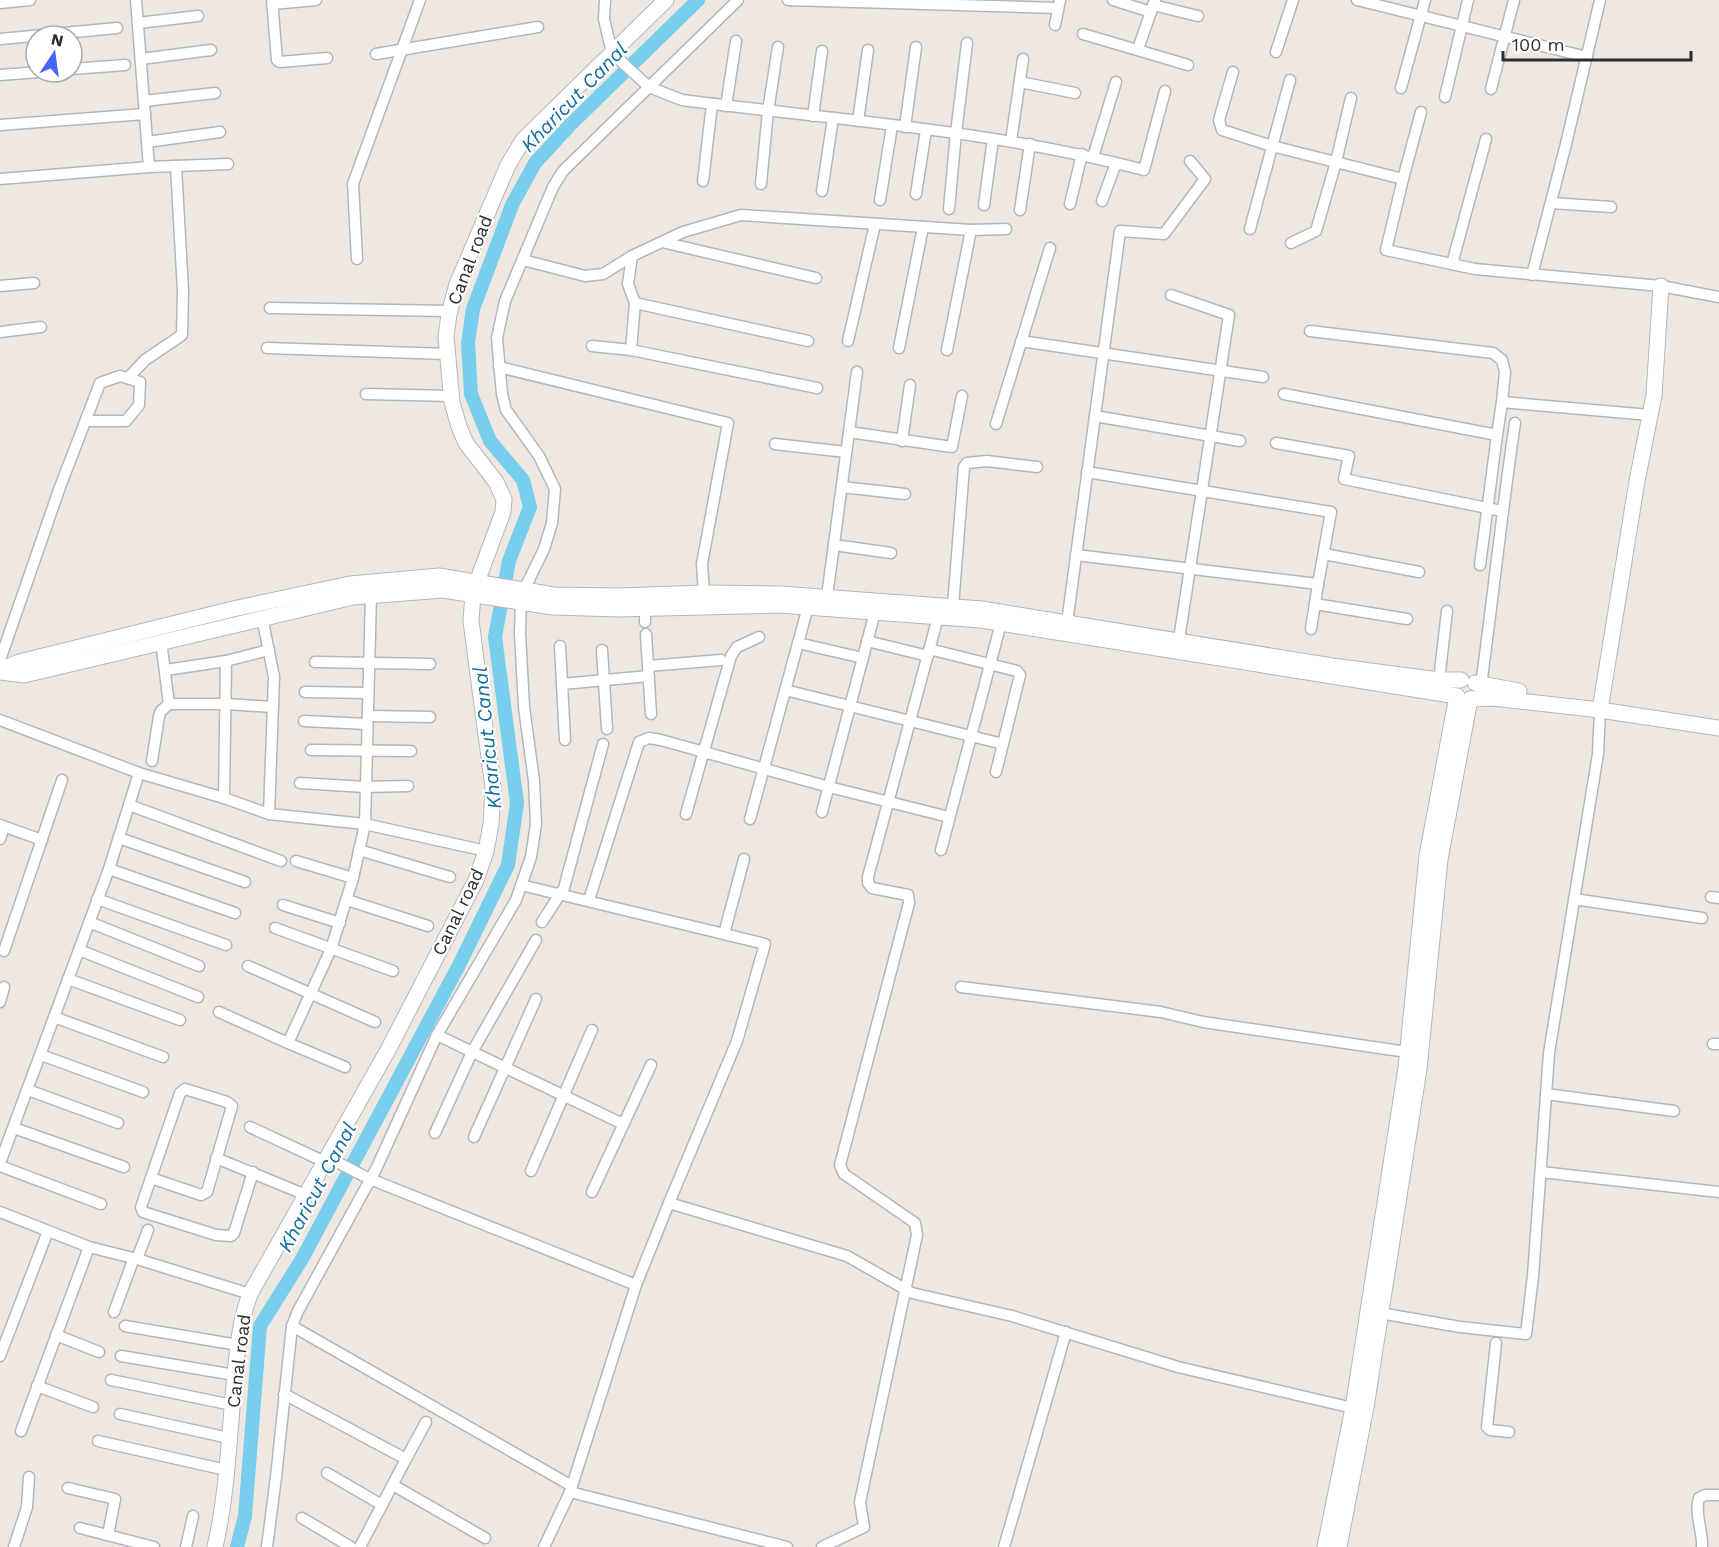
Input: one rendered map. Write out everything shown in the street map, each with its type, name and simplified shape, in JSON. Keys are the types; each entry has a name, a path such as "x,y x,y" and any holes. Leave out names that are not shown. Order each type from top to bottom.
{"street":[{"path":"0,3 30,0"},
{"path":"136,0 149,167"},
{"path":"316,0 273,2 277,60 280,62 327,58"},
{"path":"357,259 353,184 420,0"},
{"path":"605,0 604,19 614,55 649,87 682,100 1011,141 1082,154 1144,170 1165,92"},
{"name":"Canal road","path":"215,1547 226,1470 238,1345 243,1313 250,1294 393,1041 476,880 486,851 491,824 493,788 471,621 503,512 504,499 496,482 466,443 459,427 452,396 446,338 457,284 508,165 523,140 614,55 666,0"},
{"path":"267,1547 292,1326 370,1179 437,1035 516,900 531,857 536,824 534,781 524,707 520,633 522,598 544,549 552,523 555,489 539,456 506,410 502,394 497,338 498,324 505,301 553,188 563,171 738,0"},
{"path":"790,0 1059,4 1055,25"},
{"path":"1113,0 1198,16"},
{"path":"1276,52 1293,0"},
{"path":"1357,0 1587,57"},
{"path":"1401,88 1425,0"},
{"path":"1444,97 1468,0"},
{"path":"1491,89 1514,0"},
{"path":"1532,275 1600,0"},
{"path":"1138,49 1153,6"},
{"path":"138,23 198,16"},
{"path":"376,54 537,27"},
{"path":"0,39 117,28"},
{"path":"1083,34 1188,65"},
{"path":"726,106 736,41"},
{"path":"949,209 967,43"},
{"path":"761,184 768,111 778,47"},
{"path":"905,128 916,47"},
{"path":"141,59 211,50"},
{"path":"858,121 868,50"},
{"path":"813,116 822,51"},
{"path":"1011,141 1023,59"},
{"path":"84,68 125,65"},
{"path":"1233,72 1219,120 1222,130 1272,146 1403,179"},
{"path":"0,75 24,73"},
{"path":"1250,229 1290,80"},
{"path":"1020,82 1075,93"},
{"path":"1093,157 1116,82"},
{"path":"144,101 214,93"},
{"path":"1291,243 1316,231 1351,98"},
{"path":"703,181 712,104"},
{"path":"1421,112 1386,250 1475,269 1661,286 1719,297"},
{"path":"0,125 145,114"},
{"path":"822,191 833,118"},
{"path":"880,200 892,126"},
{"path":"916,194 926,130"},
{"path":"147,142 220,132"},
{"path":"984,205 993,139"},
{"path":"1452,264 1486,139"},
{"path":"1020,210 1029,144"},
{"path":"1070,204 1082,154"},
{"path":"1067,623 1120,231 1164,234 1205,179 1190,161"},
{"path":"1102,201 1116,163"},
{"path":"0,179 149,167 228,164"},
{"path":"128,378 145,360 182,335 183,291 176,166"},
{"path":"1551,203 1611,207"},
{"path":"523,260 585,276 603,274 632,256 683,232 741,215 971,230 1006,229"},
{"path":"848,341 875,224"},
{"path":"899,348 923,227"},
{"path":"947,350 971,230"},
{"path":"662,242 816,278"},
{"path":"996,424 1050,248"},
{"path":"631,350 635,303 628,284 632,256"},
{"path":"0,286 34,283"},
{"path":"1375,1312 1497,1336 1526,1334 1533,1276 1549,1053 1598,754 1600,706 1654,395 1661,286"},
{"path":"1171,295 1229,315 1177,647"},
{"path":"635,303 808,341"},
{"path":"270,308 450,311"},
{"path":"0,332 41,327"},
{"path":"1310,331 1493,353 1502,360 1504,372 1502,402 1480,565"},
{"path":"1021,341 1263,377"},
{"path":"592,346 631,350 817,388"},
{"path":"267,348 447,354"},
{"path":"500,367 728,423 702,564 704,593"},
{"path":"826,602 857,372"},
{"path":"0,660 86,421 100,383 120,376 140,382 139,405 126,421 86,421"},
{"path":"902,441 910,386"},
{"path":"366,394 452,396"},
{"path":"1284,394 1497,435"},
{"path":"849,432 952,447 962,396"},
{"path":"1502,402 1650,415"},
{"path":"1095,416 1240,441"},
{"path":"1464,697 1476,692 1472,683 1492,603 1515,423"},
{"path":"1276,443 1349,456 1344,479 1502,511"},
{"path":"775,444 846,452"},
{"path":"953,606 964,467 968,463 987,461 1037,467"},
{"path":"1087,472 1202,489 1331,512 1311,629"},
{"path":"842,487 905,494"},
{"path":"834,545 891,553"},
{"path":"1324,554 1419,572"},
{"path":"1076,555 1318,584"},
{"path":"0,671 19,662 233,609 351,584 439,576 479,589 553,607 645,621 809,601"},
{"path":"0,671 24,675 353,597 479,589"},
{"path":"522,598 554,595 619,596 704,593 826,602 953,606 1067,623 1177,647 1464,697 1719,717"},
{"path":"288,1043 331,949 353,878 364,824 371,595"},
{"path":"750,819 809,601"},
{"path":"826,602 875,612 1001,623 1472,683 1719,728"},
{"path":"1315,604 1407,619"},
{"path":"1439,680 1447,611"},
{"path":"822,812 875,612"},
{"path":"822,1547 864,1527 860,1502 917,1235 915,1223 844,1174 840,1165 909,903 908,895 872,888 868,883 938,616"},
{"path":"262,617 274,677 269,814"},
{"path":"645,621 651,714"},
{"path":"942,850 1001,623"},
{"path":"686,814 702,751 733,651 759,637"},
{"path":"161,641 169,704"},
{"path":"867,641 1017,670 1020,675 996,772"},
{"path":"798,643 863,658"},
{"path":"560,646 565,740"},
{"path":"166,670 226,661 269,650"},
{"path":"602,650 607,729"},
{"path":"562,684 605,680 721,660"},
{"path":"224,798 226,661"},
{"path":"315,662 430,664"},
{"path":"786,690 1003,744"},
{"path":"305,692 368,693"},
{"path":"1325,1547 1375,1312 1407,1052 1427,856 1464,697"},
{"path":"1339,1547 1375,1312 1419,1070 1440,859 1464,697"},
{"path":"152,761 159,716 169,704 273,707"},
{"path":"304,721 430,717"},
{"path":"0,720 139,773 269,814 364,824 486,851"},
{"path":"589,900 639,742 649,738 888,803 949,817"},
{"path":"542,922 564,888 603,744"},
{"path":"311,750 411,751"},
{"path":"101,1204 0,1165 109,869 139,773"},
{"path":"4,951 62,780"},
{"path":"300,783 365,787 408,786"},
{"path":"129,805 281,861"},
{"path":"0,839 2,826 42,840"},
{"path":"119,838 245,882"},
{"path":"359,850 450,877"},
{"path":"724,934 744,859"},
{"path":"296,861 353,878"},
{"path":"109,869 235,914"},
{"path":"521,885 765,944 737,1041 636,1285 571,1489 544,1547"},
{"path":"98,899 226,945"},
{"path":"1574,899 1702,918"},
{"path":"347,900 428,926"},
{"path":"283,905 340,923"},
{"path":"89,922 199,966"},
{"path":"275,928 393,971"},
{"path":"435,1133 472,1052 536,940"},
{"path":"79,950 198,997"},
{"path":"248,966 375,1022"},
{"path":"68,979 180,1020"},
{"path":"0,1002 4,987"},
{"path":"961,987 1161,1012 1203,1022 1407,1052"},
{"path":"474,1137 536,999"},
{"path":"219,1012 345,1067"},
{"path":"54,1017 163,1057"},
{"path":"531,1171 592,1030"},
{"path":"437,1035 623,1124"},
{"path":"41,1054 143,1092"},
{"path":"592,1192 651,1065"},
{"path":"151,1178 204,1195 232,1106 227,1102 185,1089 180,1093 141,1207 143,1212 227,1237 234,1233 253,1172"},
{"path":"28,1090 118,1123"},
{"path":"1546,1094 1674,1111"},
{"path":"250,1127 370,1179 636,1285"},
{"path":"14,1128 124,1167"},
{"path":"216,1158 306,1195"},
{"path":"1541,1172 1719,1192"},
{"path":"669,1203 847,1256 912,1293 1012,1316 1178,1367 1353,1408"},
{"path":"0,1212 88,1247 250,1294"},
{"path":"114,1312 148,1230"},
{"path":"0,1356 48,1231"},
{"path":"21,1431 88,1247"},
{"path":"124,1326 238,1345"},
{"path":"292,1326 571,1489 787,1547"},
{"path":"1004,1547 1066,1332"},
{"path":"56,1335 99,1352"},
{"path":"1497,1336 1487,1427 1490,1430 1509,1432"},
{"path":"121,1356 235,1375"},
{"path":"111,1380 232,1405"},
{"path":"37,1386 93,1407"},
{"path":"284,1394 406,1459"},
{"path":"120,1414 229,1438"},
{"path":"365,1545 382,1505 426,1422"},
{"path":"98,1441 226,1470"},
{"path":"327,1473 382,1505"},
{"path":"14,1547 27,1507 28,1477"},
{"path":"393,1485 484,1538"},
{"path":"68,1488 115,1498 108,1535"},
{"path":"1702,1547 1696,1505 1699,1498 1705,1495 1719,1495"},
{"path":"186,1547 193,1516"},
{"path":"302,1518 351,1547"},
{"path":"80,1528 108,1535 125,1543 154,1547"}],"waterway":[{"name":"Kharicut Canal","path":"237,1547 245,1516 260,1326 302,1259 459,965 508,865 517,803 495,637 509,561 530,507 523,480 490,441 471,394 468,343 473,309 512,205 535,163 570,125 698,0"}]}
